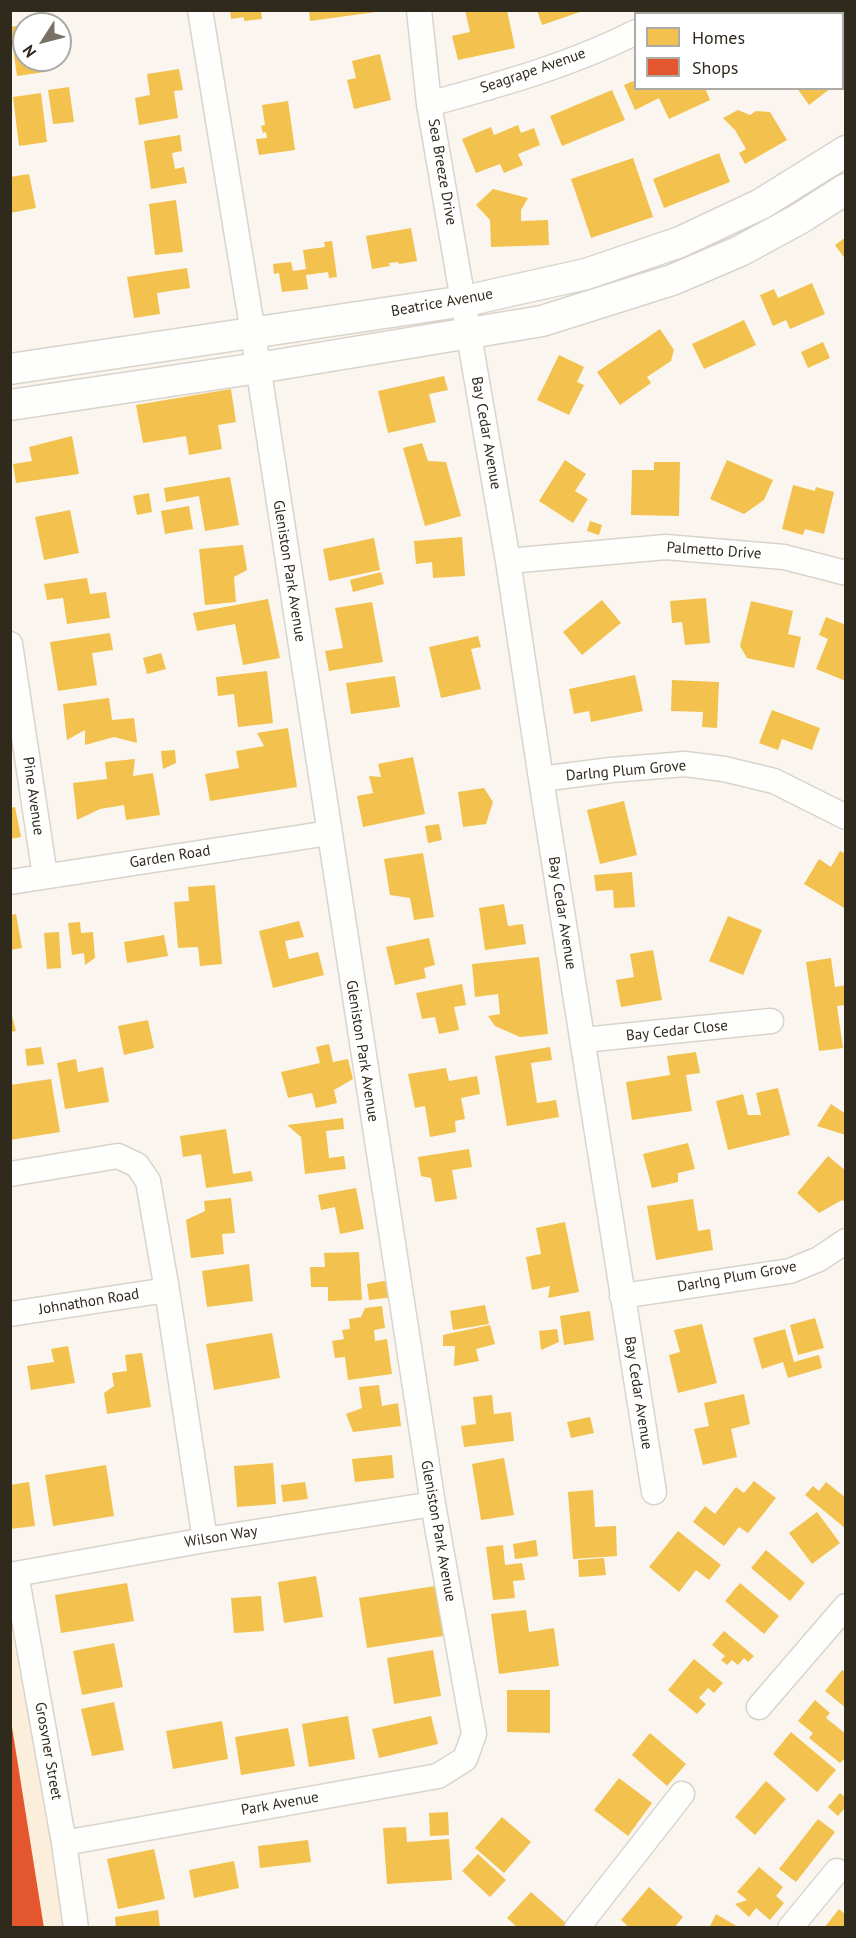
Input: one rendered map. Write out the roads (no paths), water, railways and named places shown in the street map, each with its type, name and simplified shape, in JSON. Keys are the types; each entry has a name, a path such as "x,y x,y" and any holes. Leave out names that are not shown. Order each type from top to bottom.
{"main road":[{"name":"Beatrice Avenue","path":"10,369 465,301 586,274 680,242 761,204 846,151"},
{"path":"10,405 258,368 542,321 672,280 740,251 799,219 846,189"}],"street":[{"path":"200,10 253,333"},
{"name":"Sea Breeze Drive","path":"418,10 429,104 465,301 468,334"},
{"name":"Seagrape Avenue","path":"429,104 558,64 634,33"},
{"name":"Gleniston Park Avenue","path":"253,333 328,833 433,1504 474,1734"},
{"name":"Bay Cedar Avenue","path":"468,334 508,561 654,1492"},
{"name":"Palmetto Drive","path":"508,561 666,547 783,557 846,573"},
{"name":"Pine Avenue","path":"10,644 45,876"},
{"name":"Darlng Plum Grove","path":"541,779 685,764 724,769 774,781 846,816"},
{"name":"Garden Road","path":"10,882 328,833"},
{"name":"Bay Cedar Close","path":"583,1040 771,1021"},
{"path":"10,1174 118,1156 137,1165 148,1181 205,1540"},
{"name":"Darlng Plum Grove","path":"622,1296 790,1271 819,1259 846,1241"},
{"name":"Johnathon Road","path":"10,1314 167,1290"},
{"name":"Wilson Way","path":"13,1575 205,1540 433,1504"},
{"name":"Grosvner Street","path":"13,1575 64,1843 76,1928"},
{"path":"759,1707 846,1606"},
{"name":"Park Avenue","path":"64,1843 438,1776 465,1759 474,1734"},
{"path":"577,1928 682,1794"},
{"path":"790,1928 837,1871"}]}
